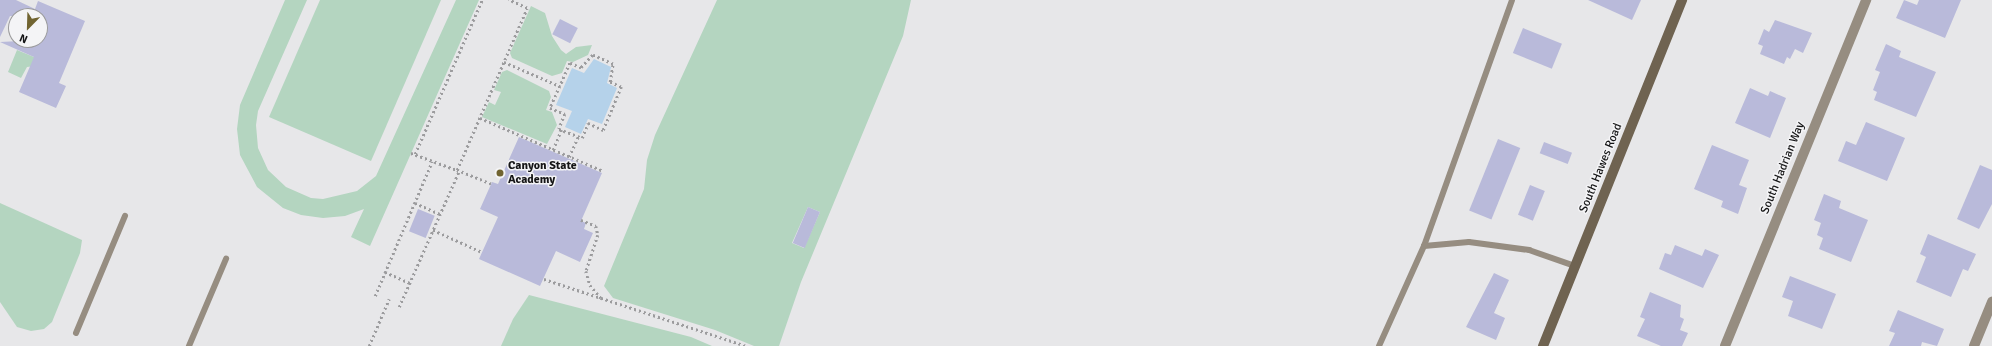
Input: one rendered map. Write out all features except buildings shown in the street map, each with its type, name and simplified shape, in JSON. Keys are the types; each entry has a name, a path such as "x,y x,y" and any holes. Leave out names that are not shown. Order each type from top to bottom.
{"main road":[{"name":"South Hawes Road","path":"1543,346 1682,0"}],"street":[{"name":"South Hadrian Way","path":"1725,346 1866,0"},
{"path":"1974,346 1992,302"}],"lane":[{"path":"1379,346 1424,246 1512,0"},
{"path":"76,333 125,216"},
{"path":"1424,246 1469,242 1529,250 1575,266"},
{"path":"189,346 226,259"}],"path":[{"path":"415,154 482,0"},
{"path":"399,307 528,8 509,0"},
{"path":"553,150 561,130 559,129 565,114 550,108 570,63 581,68 592,55 613,64 610,82 621,86 603,130 588,124 582,138 561,130"},
{"path":"504,62 560,86"},
{"path":"480,118 603,172"},
{"path":"569,157 578,137"},
{"path":"411,153 491,184"},
{"path":"375,296 432,162"},
{"path":"415,203 440,214"},
{"path":"581,220 596,226 598,235 586,271 590,285 601,298"},
{"path":"433,230 482,252"},
{"path":"385,272 410,283"},
{"path":"544,279 746,346"},
{"path":"369,346 389,299"}],"green space":[{"path":"285,0 307,0 258,111 256,125 258,148 268,170 286,187 311,198 323,199 357,191 376,176 456,0 479,0 370,246 351,237 364,209 345,216 323,218 301,215 283,208 257,187 240,155 237,129 240,105"},
{"path":"320,0 441,0 371,161 269,117"},
{"path":"717,0 911,0 903,36 801,282 779,346 754,346 715,330 613,298 604,286 644,189 647,160 655,135","holes":["808,207 820,212 804,248 792,243"]},
{"path":"531,6 545,13 552,36 561,50 566,54 576,47 592,45 588,55 573,62 567,61 562,73 552,76 512,58 510,53"},
{"path":"17,50 51,64 27,67 21,78 8,72"},
{"path":"507,70 549,91 551,97 546,110 552,112 557,125 547,144 482,117 489,102 495,105 501,92 494,90 502,72"},
{"path":"0,203 82,240 80,253 52,322 44,329 31,331 17,327 0,302"},
{"path":"529,295 691,337 712,346 501,346 513,319"}],"water":[{"path":"594,59 611,67 607,83 617,88 602,124 588,119 581,134 565,127 572,111 556,105 572,68 584,73"}],"place":[{"name":"Canyon State Academy","path":"500,173"}]}
